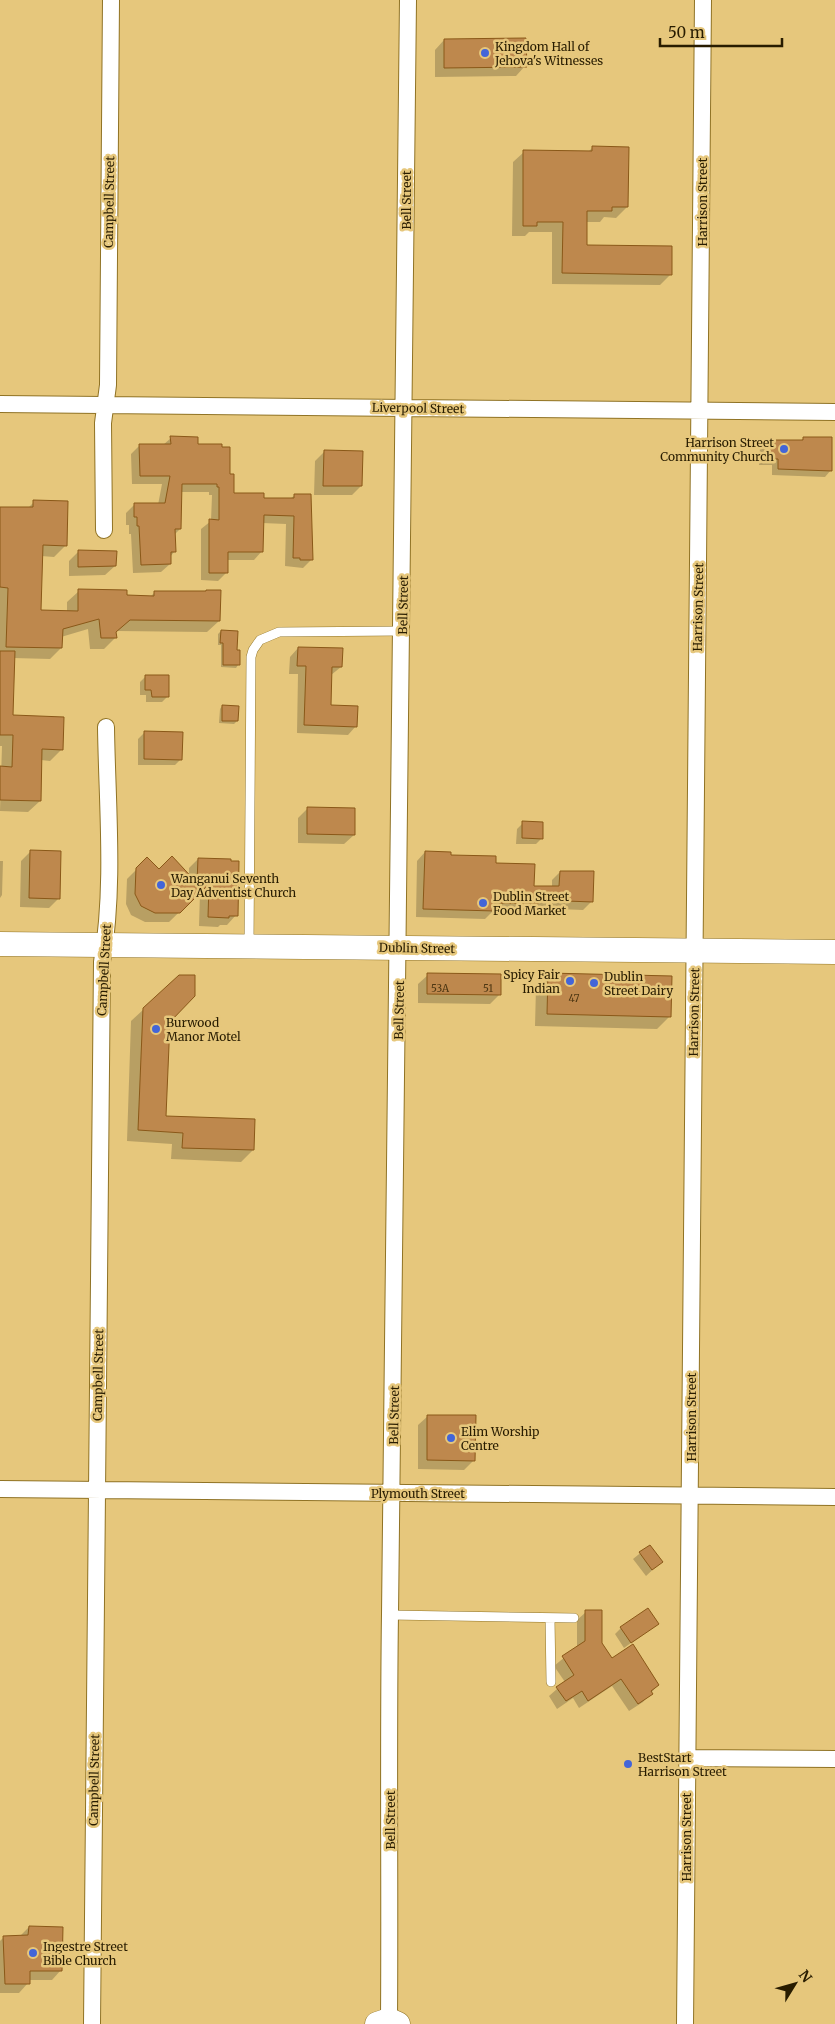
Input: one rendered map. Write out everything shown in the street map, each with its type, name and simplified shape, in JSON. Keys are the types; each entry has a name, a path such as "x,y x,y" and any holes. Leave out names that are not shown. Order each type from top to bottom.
{"main road":[{"name":"Dublin Street","path":"0,944 835,952"}],"street":[{"name":"Campbell Street","path":"104,530 103,423 108,385 111,0"},
{"name":"Bell Street","path":"388,2023 390,1615 393,1493 408,0"},
{"name":"Harrison Street","path":"685,2024 703,0"},
{"name":"Liverpool Street","path":"0,404 835,412"},
{"name":"Campbell Street","path":"92,2024 102,962 105,945 109,870 106,727"},
{"name":"Plymouth Street","path":"0,1489 835,1496"},
{"path":"686,1758 835,1759"}],"lane":[{"path":"249,946 251,667 253,650 260,640 280,632 402,631"},
{"path":"390,1615 574,1618"},
{"path":"550,1618 550,1682"}],"building":[{"name":"Kingdom Hall of Jehova's Witnesses","path":"526,38 527,67 444,68 444,39"},
{"path":"592,146 629,147 628,207 612,207 612,211 587,211 587,245 672,246 672,275 562,273 563,222 537,222 537,226 523,226 523,150 592,151"},
{"path":"170,436 198,437 198,444 222,444 222,447 230,447 230,474 234,474 234,493 264,493 264,498 294,498 294,494 311,494 313,560 293,558 294,516 264,515 263,552 228,552 228,573 209,573 209,519 219,520 219,487 217,487 217,484 182,484 181,529 175,529 176,552 171,552 171,564 141,565 139,526 137,526 137,517 134,517 134,503 165,503 170,476 140,476 139,444 171,444"},
{"path":"803,437 832,437 832,471 778,469 778,459 765,459 765,440 803,440"},
{"path":"324,450 363,451 362,486 323,486"},
{"path":"33,500 68,501 67,546 43,545 41,610 78,611 78,589 127,590 127,595 154,596 154,591 221,590 220,621 130,620 116,632 117,638 101,638 99,619 63,629 62,648 6,647 8,588 0,587 0,507 33,507"},
{"path":"78,550 117,551 116,566 78,567"},
{"path":"221,630 238,631 237,650 240,650 240,665 223,665 223,643 220,643"},
{"path":"298,647 343,648 342,667 332,667 331,705 358,706 357,727 304,725 306,666 297,666"},
{"path":"0,651 15,651 13,715 64,717 63,750 42,749 41,801 0,800 0,766 12,767 13,735 0,735"},
{"path":"145,675 169,675 169,697 152,697 151,690 145,690"},
{"path":"222,705 239,706 238,721 222,721"},
{"path":"144,731 183,732 182,760 144,759"},
{"path":"307,807 355,808 355,835 307,834"},
{"path":"522,821 543,822 543,839 522,838"},
{"path":"30,850 61,851 60,899 29,898"},
{"path":"425,851 451,852 451,855 496,856 496,863 535,864 534,886 559,886 560,871 594,871 593,902 539,900 538,904 495,903 495,911 423,909"},
{"path":"172,856 197,883 198,858 239,861 238,916 229,916 229,918 208,917 209,884 180,913 155,913 141,906 135,894 136,868 147,857 159,869"},
{"path":"427,973 501,974 501,995 427,994"},
{"path":"548,973 672,976 671,1017 547,1014"},
{"path":"179,975 195,975 195,996 170,1022 166,1116 255,1119 254,1150 182,1148 183,1133 138,1130 143,1008"},
{"name":"Elim Worship Centre","path":"427,1415 476,1415 475,1461 427,1460"},
{"path":"650,1545 663,1562 652,1570 639,1552"},
{"path":"648,1608 659,1624 631,1643 620,1627"},
{"path":"585,1610 602,1610 602,1643 612,1658 633,1644 659,1685 651,1691 653,1694 638,1704 621,1679 588,1701 582,1691 566,1701 556,1687 574,1675 562,1656 585,1641"},
{"name":"Ingestre Street Bible Church","path":"29,1926 63,1927 62,1971 30,1971 30,1984 5,1984 3,1936 28,1935"}],"place":[{"name":"Kingdom Hall of Jehova's Witnesses","path":"485,53"},
{"name":"Harrison Street Community Church","path":"784,449"},
{"name":"Wanganui Seventh Day Adventist Church","path":"161,885"},
{"name":"Dublin Street Food Market","path":"483,903"},
{"name":"Spicy Fair Indian","path":"570,981"},
{"name":"Dublin Street Dairy","path":"594,983"},
{"name":"Burwood Manor Motel","path":"156,1029"},
{"name":"Elim Worship Centre","path":"451,1438"},
{"name":"BestStart Harrison Street","path":"628,1764"},
{"name":"Ingestre Street Bible Church","path":"33,1953"}]}
